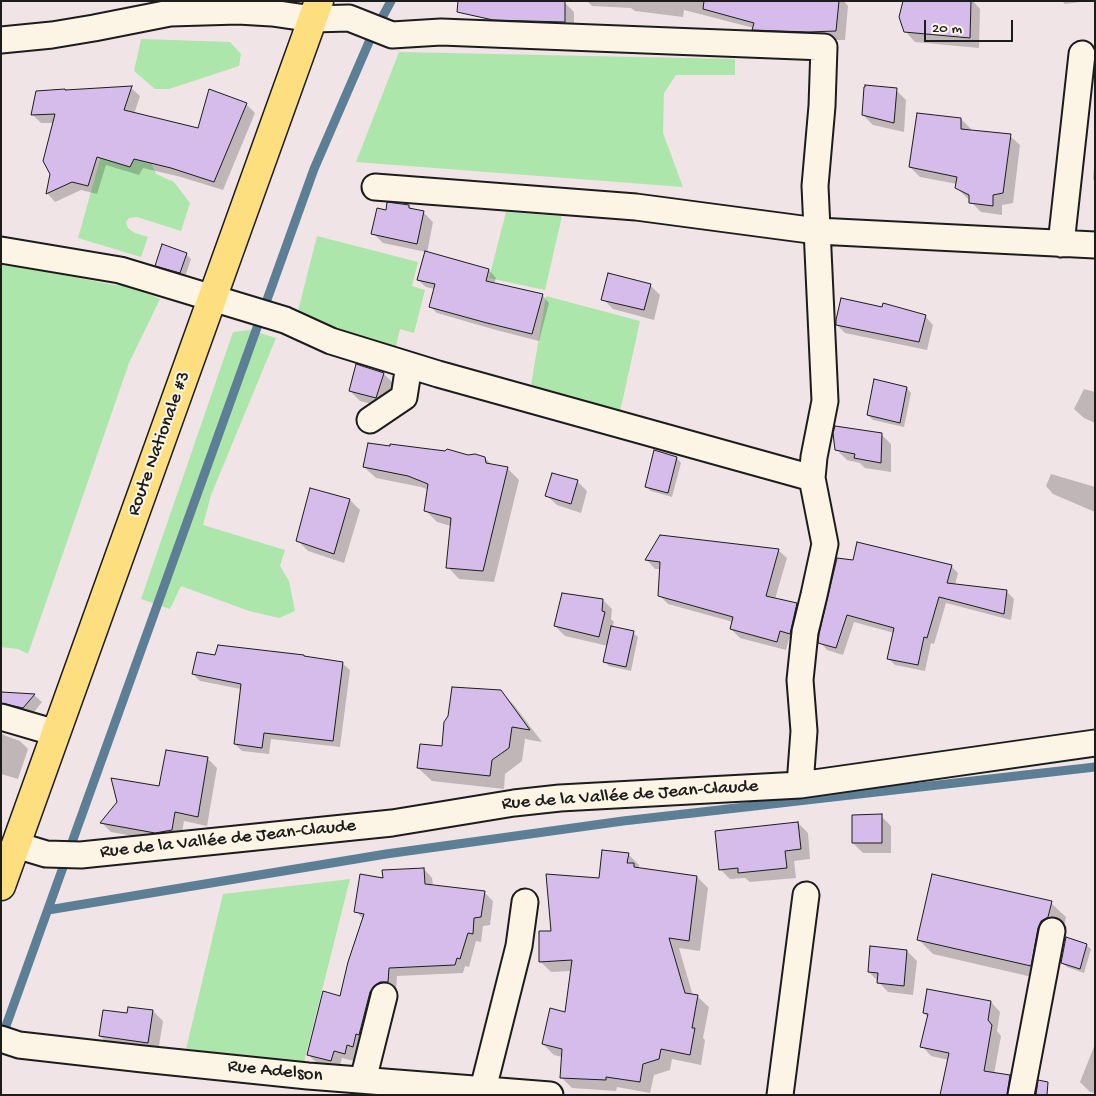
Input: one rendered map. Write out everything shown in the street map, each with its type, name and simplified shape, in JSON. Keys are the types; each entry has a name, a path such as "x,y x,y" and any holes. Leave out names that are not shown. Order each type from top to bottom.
{"main road":[{"name":"Route Nationale #3","path":"1,886 316,10"}],"street":[{"path":"1,40 52,35 170,13 238,10 272,13 316,10 350,18 392,35 441,32 824,47 822,106 815,186 825,401 814,457 812,478 825,544 805,632 800,680 804,731 800,784"},
{"path":"1061,244 1082,54"},
{"path":"375,187 636,207 817,231 1095,245"},
{"path":"1,250 120,270 285,320 331,341 409,365 812,478"},
{"path":"370,420 404,396 409,365"},
{"path":"1,717 56,733"},
{"name":"Rue de la Vallée de Jean-Claude","path":"16,845 46,854 81,856 392,823 514,803 560,798 800,784 1095,743"},
{"path":"780,1095 806,895"},
{"path":"483,1089 519,946 525,902"},
{"path":"1021,1095 1052,931"},
{"path":"362,1080 384,996"},
{"name":"Rue Adelson","path":"10,1042 153,1060 362,1080 550,1095"}],"green space":[{"path":"141,39 230,42 241,54 239,66 169,89 155,89 134,71"},
{"path":"399,52 735,59 735,75 676,75 664,93 663,133 683,187 356,162"},
{"path":"128,154 150,160 156,174 174,182 190,203 181,231 137,217 129,218 126,222 128,228 135,233 148,237 141,257 78,238 101,156"},
{"path":"506,212 562,216 545,290 489,278"},
{"path":"317,236 418,262 412,286 425,290 414,333 400,329 395,350 297,315"},
{"path":"1,265 115,285 127,285 160,299 129,363 28,654 18,649 1,647"},
{"path":"546,296 640,321 620,412 531,385"},
{"path":"250,330 276,338 211,495 203,525 285,550 280,566 289,581 295,611 279,618 249,611 181,586 170,609 141,599 233,332"},
{"path":"350,879 304,1062 186,1049 223,894"}],"building":[{"path":"458,1 565,1 565,22 493,20 457,12"},
{"path":"704,1 839,1 836,31 752,30 754,23 703,9"},
{"path":"903,1 971,1 970,38 904,32 899,17"},
{"path":"865,85 897,88 894,123 862,115"},
{"path":"132,86 124,110 198,128 209,89 247,103 214,182 171,168 134,159 130,167 97,157 88,186 72,182 46,194 50,174 43,161 55,114 31,115 36,91"},
{"path":"917,113 961,118 961,129 1011,134 1003,193 993,195 993,206 969,203 969,195 955,188 957,177 909,167"},
{"path":"387,202 409,205 409,208 424,211 417,244 371,234 377,208 386,210"},
{"path":"162,244 187,253 180,273 155,266"},
{"path":"425,251 489,269 486,281 543,294 532,334 429,307 435,284 417,280"},
{"path":"608,273 651,284 644,310 601,300"},
{"path":"841,298 882,307 883,303 926,315 919,342 836,325"},
{"path":"356,364 384,373 376,398 349,391"},
{"path":"874,379 907,387 900,423 867,415"},
{"path":"835,426 882,433 881,463 854,458 855,454 835,450 833,433"},
{"path":"368,443 445,451 447,449 468,455 475,454 485,457 486,463 508,467 483,571 446,568 451,518 424,511 428,484 408,476 363,467"},
{"path":"654,450 677,457 668,493 645,487"},
{"path":"552,473 578,480 571,504 545,496"},
{"path":"310,488 350,499 334,554 296,541"},
{"path":"660,535 779,549 766,596 797,603 790,634 780,631 777,642 730,629 733,617 658,596 660,562 645,560"},
{"path":"857,542 952,565 947,583 1007,590 1004,614 939,597 927,638 924,637 918,665 887,659 894,628 847,615 836,648 818,643 837,558 853,560"},
{"path":"562,593 603,599 602,611 605,612 599,637 554,626"},
{"path":"611,626 634,631 626,667 603,662"},
{"path":"218,645 304,655 343,662 333,741 264,733 262,748 234,744 241,684 192,674 197,652 215,655"},
{"path":"452,687 501,690 530,730 512,727 509,748 492,760 490,776 417,768 420,744 442,746 444,722 448,716"},
{"path":"1,692 35,694 23,708 1,703"},
{"path":"166,750 208,757 198,817 175,812 172,830 155,833 100,823 117,802 111,778 159,786"},
{"path":"882,814 882,843 852,843 852,815"},
{"path":"798,822 801,849 785,851 787,868 738,873 738,868 719,870 715,831"},
{"path":"602,850 629,853 627,863 634,863 634,867 697,876 689,941 669,938 685,993 698,995 692,1028 695,1028 690,1055 661,1049 659,1059 643,1064 640,1082 606,1077 606,1080 560,1078 562,1049 542,1044 550,1008 565,1012 572,960 539,962 539,931 551,931 546,874 599,878"},
{"path":"424,868 425,884 485,891 481,917 474,918 473,934 468,933 460,959 457,958 455,965 389,968 388,982 380,982 370,992 359,1035 356,1034 353,1047 347,1045 345,1054 334,1051 331,1061 307,1055 323,991 340,996 348,962 364,914 354,912 360,874 383,878 382,870"},
{"path":"932,874 1052,901 1048,917 1041,921 1038,928 1031,966 917,940"},
{"path":"1066,937 1087,944 1080,969 1061,963"},
{"path":"870,946 907,950 904,986 877,983 878,973 868,972"},
{"path":"927,989 991,1001 988,1020 992,1025 984,1071 1010,1075 1007,1095 940,1095 949,1053 920,1047 928,1014 923,1013"},
{"path":"128,1007 153,1010 148,1043 99,1036 103,1010 127,1013"},
{"path":"1038,1080 1048,1082 1047,1095 1036,1095"}],"waterway":[{"path":"2,1037 314,169 369,42 391,1"},
{"path":"48,910 386,854 623,821 1095,767"}]}
